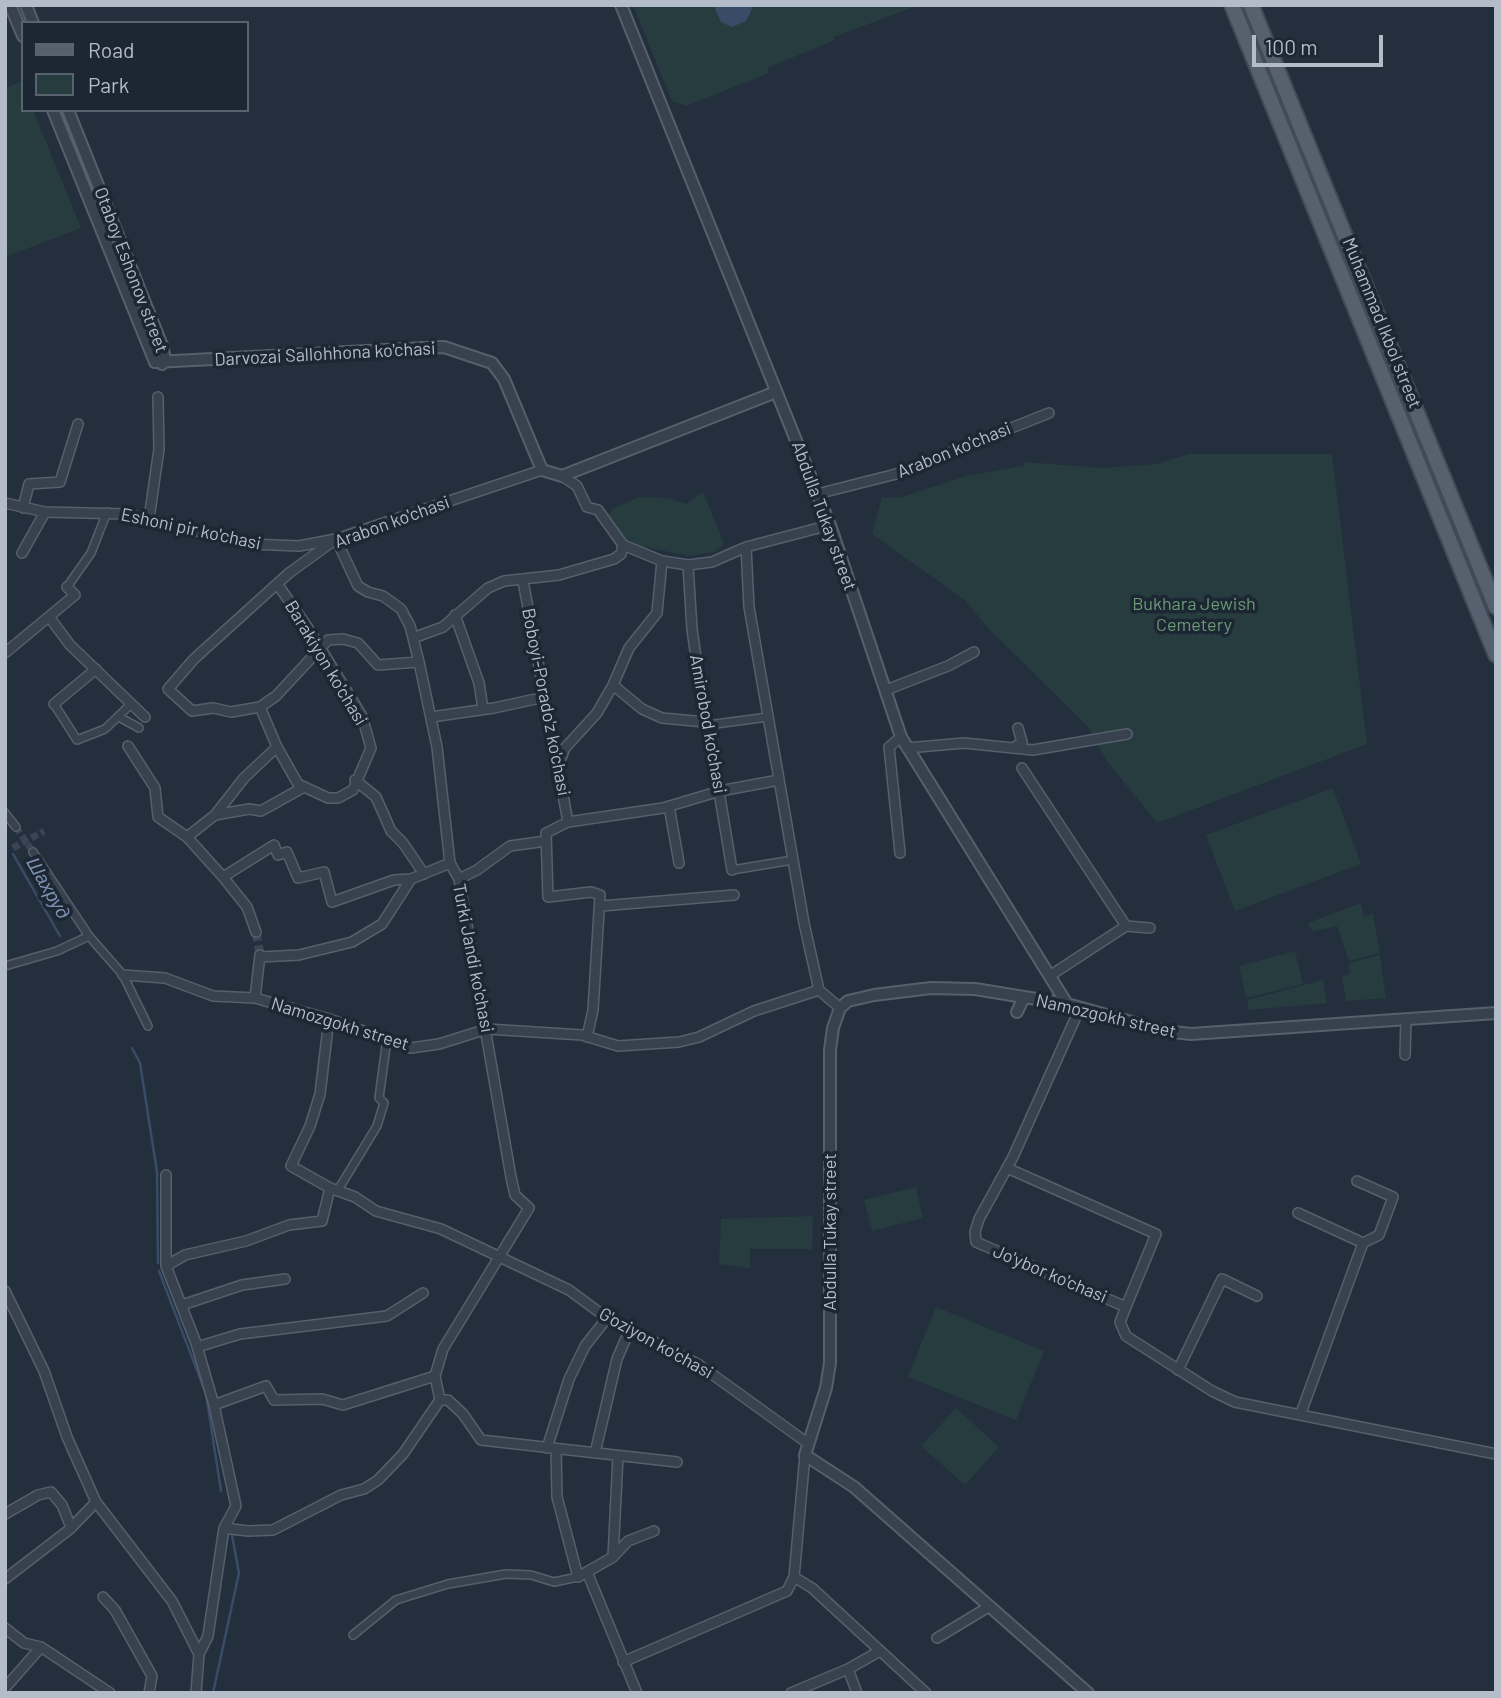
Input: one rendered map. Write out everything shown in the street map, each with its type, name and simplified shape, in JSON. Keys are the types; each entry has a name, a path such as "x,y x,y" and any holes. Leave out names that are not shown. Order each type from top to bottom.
{"main road":[{"name":"Muhammad Ikbol street","path":"1232,5 1496,655"},
{"name":"Muhammad Ikbol street","path":"1251,5 1496,607"}],"street":[{"path":"10,5 21,31"},
{"name":"Abdulla Tukay street","path":"621,5 830,525 901,737 1068,1004"},
{"name":"Otaboy Eshonov street","path":"53,112 150,355 162,364 165,362 163,348 69,112"},
{"name":"Darvozai Sallohhona ko'chasi","path":"162,364 444,347 492,363 501,374 542,470"},
{"path":"562,476 776,392"},
{"path":"149,519 159,449 159,397"},
{"name":"Arabon ko'chasi","path":"817,494 897,474 1049,413"},
{"path":"23,508 29,485 40,481 60,482 78,424"},
{"path":"542,470 562,476 577,486 587,507 598,510 623,545 662,561 688,565 712,562 746,547 830,525"},
{"name":"Arabon ko'chasi","path":"260,707 231,712 213,708 192,711 168,689 194,659 289,573 336,539 542,470"},
{"name":"Eshoni pir ko'chasi","path":"5,503 45,512 100,516 107,512 149,519 191,528 215,538 250,544 299,546 336,539"},
{"path":"22,553 45,512"},
{"path":"5,653 75,595 67,587 91,553 107,512"},
{"name":"Turki Jandi ko'chasi","path":"336,539 358,586 383,596 401,609 419,662 444,789 450,863 459,879 511,1177 515,1195 529,1208 499,1257"},
{"path":"413,638 443,627 488,588 504,582 559,575 614,559 621,554 623,545"},
{"path":"746,547 749,607 793,860 819,990 840,1008"},
{"path":"559,764 565,748 597,713 629,648 657,613 662,561"},
{"name":"Amirobod ko'chasi","path":"688,565 692,629 732,870"},
{"name":"Boboyi-Porado'z ko'chasi","path":"523,581 568,822"},
{"name":"Barakiyon ko'chasi","path":"278,585 362,716 372,744 355,780"},
{"path":"455,615 479,683 483,709"},
{"path":"50,618 70,645 145,718"},
{"path":"419,662 378,665 358,643 343,639 328,640 319,647 293,680 260,707 277,747 298,784 328,797 338,798 353,790 355,780 376,797 391,831 403,843 424,874"},
{"path":"886,690 948,666 974,652"},
{"path":"96,669 54,704 77,740 105,729 130,705"},
{"path":"613,685 642,709 662,718 706,723 768,717"},
{"path":"431,717 545,697"},
{"path":"119,717 139,728"},
{"path":"1015,747 1022,742 1018,728"},
{"path":"907,748 959,743 1035,749 1127,734"},
{"path":"900,853 889,747 901,737"},
{"path":"128,746 155,788 158,817 187,837 223,877 247,907 256,932"},
{"path":"187,837 215,815 244,778 277,747"},
{"path":"1022,768 1126,926"},
{"path":"587,1037 593,1010 600,895 596,892 548,897 546,833 568,822 669,806 720,791 779,780"},
{"path":"215,815 249,809 261,811 303,787"},
{"path":"669,806 680,863"},
{"path":"5,813 16,827"},
{"path":"459,879 477,870 510,846 546,841"},
{"path":"223,877 274,845 278,855 287,852 298,878 324,872 332,902 394,880 411,879 450,863"},
{"path":"33,852 89,936 123,975 148,1026"},
{"path":"732,870 793,860"},
{"path":"255,998 260,956 299,955 352,943 382,924 411,879"},
{"path":"601,906 734,895"},
{"path":"1051,975 1126,926 1150,928"},
{"path":"5,966 57,951 89,936"},
{"name":"Namozgokh street","path":"123,975 165,978 213,996 255,998 329,1019 411,1048 439,1044 487,1029 587,1037 618,1046 679,1042 699,1037 754,1011 819,990"},
{"name":"Namozgokh street","path":"840,1008 859,998 931,988 975,989 1068,1004 1164,1031 1191,1034 1496,1013"},
{"path":"1017,1012 1024,997"},
{"name":"Abdulla Tukay street","path":"805,1455 806,1442 826,1388 830,1363 830,1050 833,1028 840,1008"},
{"name":"Jo'ybor ko'chasi","path":"1080,1008 1007,1168 979,1219 975,1232 976,1242 1126,1307 1120,1322 1126,1336 1178,1370 1235,1402 1301,1413 1496,1454"},
{"name":"G'oziyon ko'chasi","path":"329,1019 320,1094 310,1126 291,1166 376,1212 441,1230 569,1290 607,1318 698,1364 806,1442"},
{"path":"1405,1055 1406,1019"},
{"path":"166,1266 185,1255 246,1241 289,1225 321,1221 334,1189 377,1126 384,1102 379,1098 387,1039"},
{"path":"1007,1168 1156,1234 1126,1307"},
{"path":"166,1175 166,1266 197,1347 214,1405 236,1506 223,1528 208,1636 199,1654 196,1693"},
{"path":"1301,1413 1363,1243 1379,1235 1393,1197 1357,1181"},
{"path":"1298,1213 1363,1243"},
{"path":"223,1528 273,1530 341,1495 364,1489 389,1470 440,1400 435,1376 455,1326 499,1257"},
{"path":"182,1305 242,1285 285,1279"},
{"path":"1178,1370 1222,1279 1257,1296"},
{"path":"5,1291 44,1371 67,1437 96,1502 172,1601 199,1654"},
{"path":"197,1347 240,1334 387,1316 423,1293"},
{"path":"607,1318 585,1346 569,1378 552,1448 557,1497 583,1575 637,1693"},
{"path":"595,1453 617,1359 630,1329"},
{"path":"214,1405 266,1386 274,1400 322,1399 342,1405 435,1376"},
{"path":"440,1400 448,1400 463,1413 481,1440 677,1462"},
{"path":"623,1662 787,1591 794,1577 805,1455 854,1487 1088,1693"},
{"path":"612,1557 618,1456"},
{"path":"5,1514 38,1495 51,1492 62,1505 70,1525"},
{"path":"5,1578 96,1502"},
{"path":"353,1635 397,1600 448,1584 506,1574 531,1575 554,1582 583,1575 612,1557 628,1541 654,1531"},
{"path":"794,1577 812,1588 926,1693"},
{"path":"103,1597 115,1610 152,1676 149,1693"},
{"path":"937,1638 990,1606"},
{"path":"5,1628 24,1643 41,1647 110,1693"},
{"path":"5,1688 41,1647"},
{"path":"791,1693 848,1669 880,1651"},
{"path":"848,1669 857,1693"}],"green space":[{"path":"633,5 919,5 834,37 835,40 767,68 769,73 686,106 672,101"},
{"path":"21,82 21,112 34,112 81,228 5,257 5,88"},
{"name":"Bukhara Jewish Cemetery","path":"1189,454 1332,454 1367,744 1157,823 1107,761 1088,727 988,628 965,600 872,534 882,498 902,497 966,476 1024,466 1025,462 1101,468 1157,464"},
{"path":"703,492 724,544 715,552 688,556 627,543 608,516 614,508 639,497 669,498 686,504"},
{"path":"1333,788 1361,864 1235,911 1206,835"},
{"path":"1361,903 1364,917 1373,914 1380,953 1349,961 1337,926 1312,931 1308,923"},
{"path":"1295,951 1303,984 1246,998 1239,966"},
{"path":"1380,955 1386,998 1346,1001 1342,977 1350,974 1349,963"},
{"path":"1323,980 1327,1003 1249,1010 1247,1000"},
{"path":"916,1187 923,1218 872,1231 864,1200"},
{"path":"813,1216 812,1249 750,1249 750,1268 719,1264 721,1219"},
{"path":"936,1307 1044,1351 1016,1420 908,1377"},
{"path":"956,1408 999,1447 965,1485 921,1446"}],"water":[{"path":"750,5 752,9 746,21 732,27 721,22 714,6"}],"waterway":[{"name":"Шахруд","path":"13,854 60,936"},
{"path":"132,1048 140,1063 157,1172 158,1263"},
{"path":"159,1271 206,1394 221,1491"},
{"path":"213,1693 239,1573 232,1535"}],"tunnel":[{"path":"16,827 33,852"},
{"path":"13,848 44,831"},
{"path":"256,932 260,955"}]}
